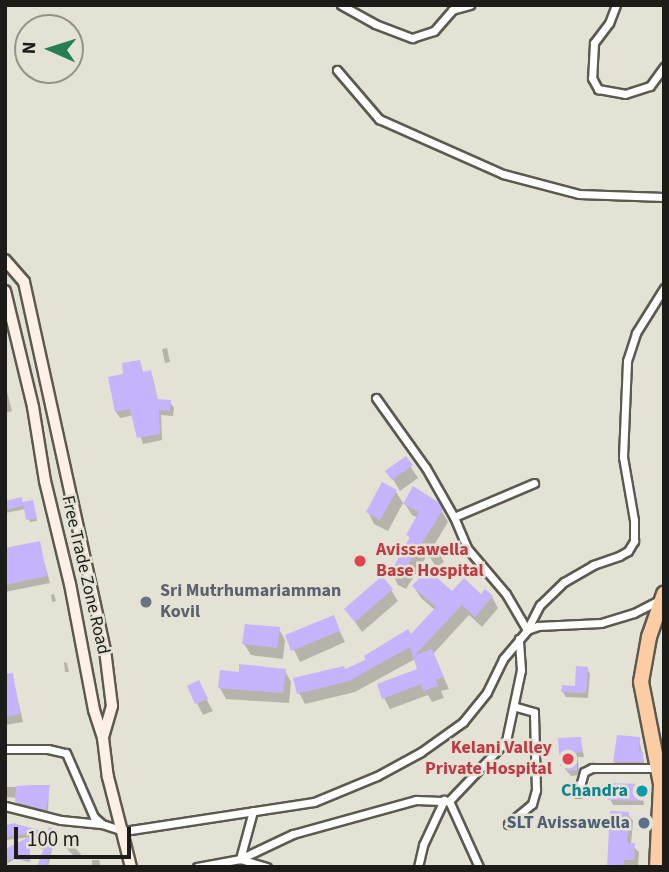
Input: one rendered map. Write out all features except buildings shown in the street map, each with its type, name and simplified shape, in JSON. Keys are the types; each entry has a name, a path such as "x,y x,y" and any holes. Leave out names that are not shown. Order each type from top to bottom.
{"highway":[{"path":"657,867 660,768 643,704 641,682 649,637 663,596"}],"street":[{"path":"341,5 375,24 412,38 434,31 452,10 470,5"},
{"path":"616,5 609,23 594,43 592,78 598,89 625,94 650,86 664,66"},
{"path":"337,70 379,119 503,174 579,194 664,197"},
{"name":"Free Trade Zone Road","path":"5,260 24,282 105,650 112,706 103,738"},
{"path":"5,806 61,820 102,824 124,831 314,802 377,776 421,752 463,722 487,692 503,659 527,630 540,604 564,582 593,565 628,551 634,541 634,520 623,457 627,361 636,333 664,288"},
{"name":"Free Trade Zone Road","path":"5,291 9,298 33,407 94,710 103,738 108,777 124,831 131,867"},
{"path":"376,398 426,468 454,517 467,548 506,594 527,630"},
{"path":"454,517 534,483"},
{"path":"527,630 538,626 601,623 634,613 663,596"},
{"path":"418,867 422,845 447,801 506,741 516,707 521,670 519,638"},
{"path":"508,824 532,804 536,790 534,712 516,707"},
{"path":"5,750 48,749 66,753 94,817 102,824"},
{"path":"578,793 584,772 592,768 660,768"},
{"path":"197,867 240,859 293,834 416,800 447,801"},
{"path":"447,801 479,867"},
{"path":"240,859 253,811"},
{"path":"240,859 267,867"}],"place":[{"name":"Avissawella Base Hospital","path":"360,561"},
{"name":"Sri Mutrhumariamman Kovil","path":"146,602"},
{"name":"Kelani Valley Private Hospital","path":"568,759"},
{"name":"Chandra","path":"642,791"},
{"name":"SLT Avissawella","path":"644,823"}]}
